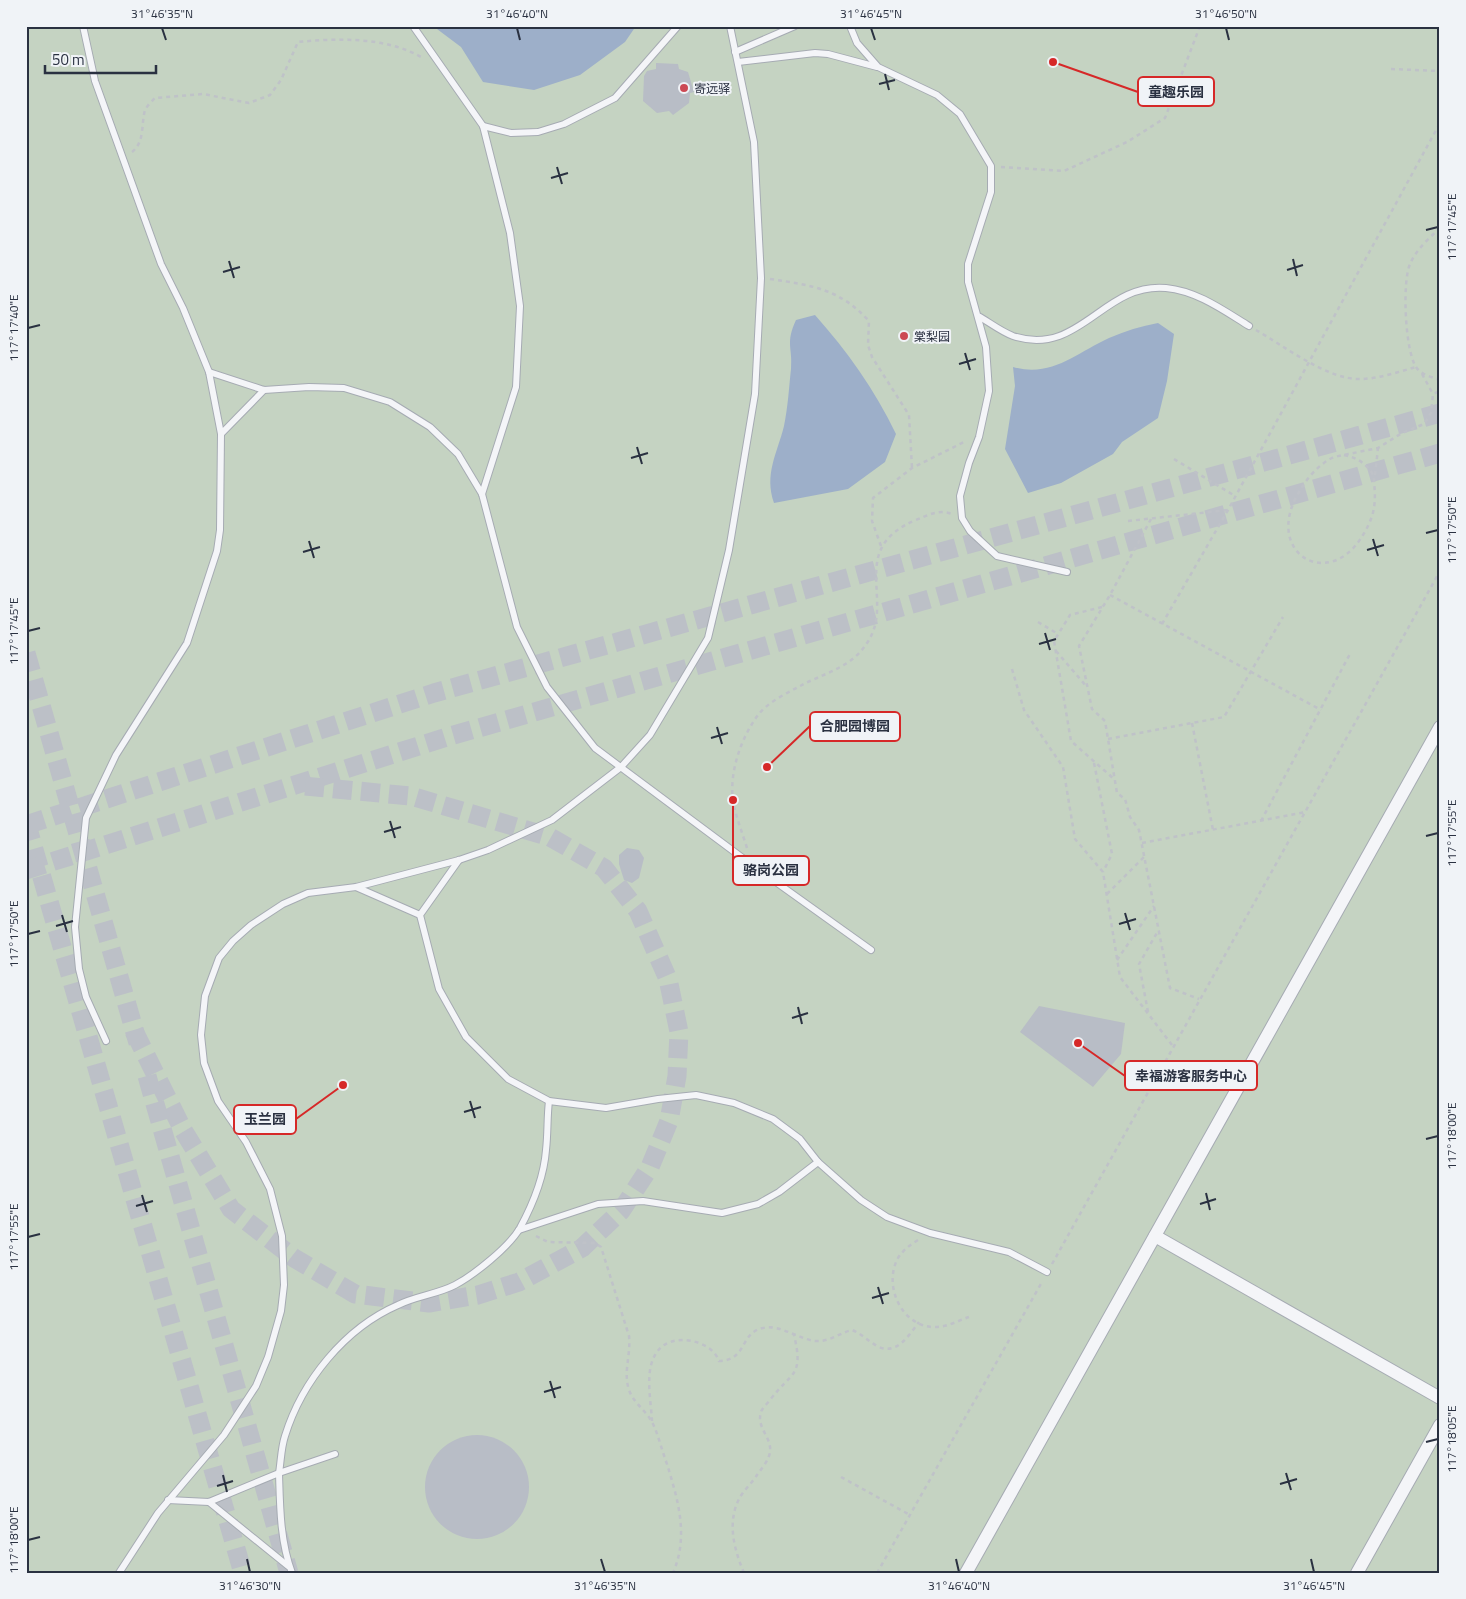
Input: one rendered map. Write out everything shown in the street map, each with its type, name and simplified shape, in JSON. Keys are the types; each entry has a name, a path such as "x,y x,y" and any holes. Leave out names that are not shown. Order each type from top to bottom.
{"street":[{"path":"966,1573 1440,727"},
{"path":"1154,1236 1440,1398"},
{"path":"1356,1573 1440,1426"}],"lane":[{"path":"83,26 95,81 161,264 183,308 209,372 221,434 220,530 217,551 187,643 116,755 86,818 74,927 81,978 86,997 106,1041"},
{"path":"413,26 483,126 510,233 520,306 516,387 482,494"},
{"path":"483,126 511,133 538,132 564,124 615,98 678,26"},
{"path":"118,1573 168,1500 224,1435 256,1386 276,1332 284,1285 282,1236 270,1189 246,1142 218,1101 204,1063 201,1035 205,996 219,958 233,941 251,925 283,904 308,893 356,887 459,860 488,850 552,820 620,767 650,735 708,638 729,550 755,394 761,278 754,142 730,26"},
{"path":"735,52 795,26"},
{"path":"850,26 857,43 878,67"},
{"path":"738,62 815,53 828,54 878,67 937,95 960,114 991,166 991,192 968,264 970,289 980,317 986,347 989,391 979,437 969,463 960,496 962,518 970,531 997,556 1067,572"},
{"path":"980,317 1011,335 1032,340 1047,340 1068,334 1127,294 1150,288 1165,288 1193,294 1248,326"},
{"path":"209,372 264,390 309,386 344,388 390,402 430,427 458,454 482,494 517,627 547,687 595,748 752,865 871,950"},
{"path":"221,434 264,390"},
{"path":"459,860 420,915 439,989 466,1037 508,1079 549,1101 606,1108 696,1095 734,1102 773,1119 800,1139 818,1162 861,1200 887,1218 930,1233 1010,1252 1048,1272"},
{"path":"356,887 420,915"},
{"path":"291,1570 281,1518 279,1473 285,1436 302,1397 323,1364 356,1332 385,1312 418,1296 455,1286 490,1260 519,1230 537,1191 546,1151 549,1101"},
{"path":"519,1230 598,1204 643,1201 722,1213 758,1204 779,1192 818,1162"},
{"path":"168,1500 210,1502 279,1473 335,1454"},
{"path":"210,1502 291,1570"}],"path":[{"path":"991,166 1064,171 1127,142 1165,118 1200,26"},
{"path":"123,158 136,148 144,127 146,110 155,98 203,94 250,103 270,95 281,80 298,42 331,39 380,44 419,55 444,71"},
{"path":"1390,69 1440,71"},
{"path":"1162,624 1228,510 1440,124"},
{"path":"1378,448 1374,476 1373,512 1365,531 1348,555 1325,563 1310,560 1301,555 1289,540 1288,518 1293,502 1317,470 1330,459 1378,448 1402,433 1424,424 1431,413 1433,394 1421,372 1416,367 1408,337 1406,278 1410,263 1420,248 1440,228"},
{"path":"761,278 826,290 856,306 869,321 868,345 872,357 909,415 912,468"},
{"path":"1248,326 1309,361 1347,378 1360,380 1416,367"},
{"path":"1421,372 1440,380"},
{"path":"1433,394 1440,391"},
{"path":"752,865 733,799 734,779 741,745 759,714 774,701 802,685 845,666 867,644 876,620 875,588 881,546 872,521 873,498 912,468 964,442 979,437"},
{"path":"1344,455 1355,457 1374,476"},
{"path":"1174,459 1235,496"},
{"path":"1128,521 1228,510"},
{"path":"881,546 892,533 936,512 949,512 962,518"},
{"path":"1151,519 1110,596 1079,646 1092,709 1105,721 1117,793 1125,799 1130,817 1139,830 1170,988 1199,999"},
{"path":"877,1573 1048,1272 1440,571"},
{"path":"1110,596 1321,710"},
{"path":"1103,606 1070,615 1054,641 1071,740 1115,780"},
{"path":"1108,739 1224,717 1283,617"},
{"path":"1038,622 1059,634"},
{"path":"1055,650 1088,688"},
{"path":"1261,821 1351,652"},
{"path":"1012,669 1024,710 1063,767 1075,839 1103,872 1120,978 1173,1046"},
{"path":"1192,724 1213,830"},
{"path":"1094,761 1112,854 1103,872"},
{"path":"1142,843 1306,812"},
{"path":"1107,894 1144,856"},
{"path":"1117,960 1154,906"},
{"path":"1148,1014 1139,964 1159,930"},
{"path":"529,1226 538,1238 548,1242 595,1243 601,1248 629,1336 630,1348 626,1377 629,1391 637,1406 652,1422"},
{"path":"930,1233 905,1249 894,1266 893,1280 899,1306 908,1316 930,1327 944,1327 969,1316"},
{"path":"673,1573 678,1560 682,1530 678,1501 652,1422 651,1366 657,1350 679,1340 691,1341 707,1346 716,1354 719,1361 730,1361 738,1355 752,1333 762,1328 772,1328 824,1341 852,1330 880,1347 892,1348 902,1344 919,1322"},
{"path":"744,1573 733,1536 732,1517 739,1498 766,1464 770,1451 767,1438 760,1424 761,1411 775,1393 795,1374 800,1359 794,1335"},
{"path":"841,1477 910,1514"}],"green space":[{"path":"26,26 1440,26 1440,1573 26,1573"}],"water":[{"path":"433,26 636,26 625,42 580,75 534,90 483,82 461,47"},
{"path":"815,315 860,372 896,434 885,462 848,489 774,503 770,483 771,473 784,426 791,369 791,335 796,320"},
{"path":"1158,323 1174,334 1167,381 1158,418 1122,442 1113,454 1061,483 1028,493 1005,449 1015,386 1013,367 1027,370 1052,367 1115,335"}],"building":[{"name":"寄远驿","path":"656,63 678,64 679,69 688,72 694,92 690,93 689,103 673,115 669,111 657,113 643,101 644,76 647,71 656,69"},
{"path":"627,848 639,850 644,858 639,878 632,883 624,880 619,864 619,855"},
{"path":"1039,1006 1125,1023 1121,1054 1093,1087 1020,1032"},
{"path":"477,1435 497,1439 514,1450 525,1467 529,1487 525,1507 514,1524 497,1535 477,1539 457,1535 440,1524 429,1507 425,1487 429,1467 440,1450 457,1439"}],"tunnel":[{"path":"26,825 434,693 1440,413"},
{"path":"26,870 447,737 1440,453"},
{"path":"26,653 138,1043"},
{"path":"134,1031 183,1130 231,1209 294,1258 355,1294 429,1303 478,1295 519,1282 582,1248 621,1211 650,1167 669,1121 677,1076 679,1032 668,979 638,911 604,868 550,837 411,796 304,786"},
{"path":"26,822 243,1573"},
{"path":"147,1076 289,1573"}],"place":[{"name":"童趣乐园","path":"1053,62"},
{"name":"寄远驿","path":"684,88"},
{"name":"棠梨园","path":"904,336"},
{"name":"合肥园博园","path":"767,767"},
{"name":"骆岗公园","path":"733,800"},
{"name":"幸福游客服务中心","path":"1078,1043"},
{"name":"玉兰园","path":"343,1085"}]}
